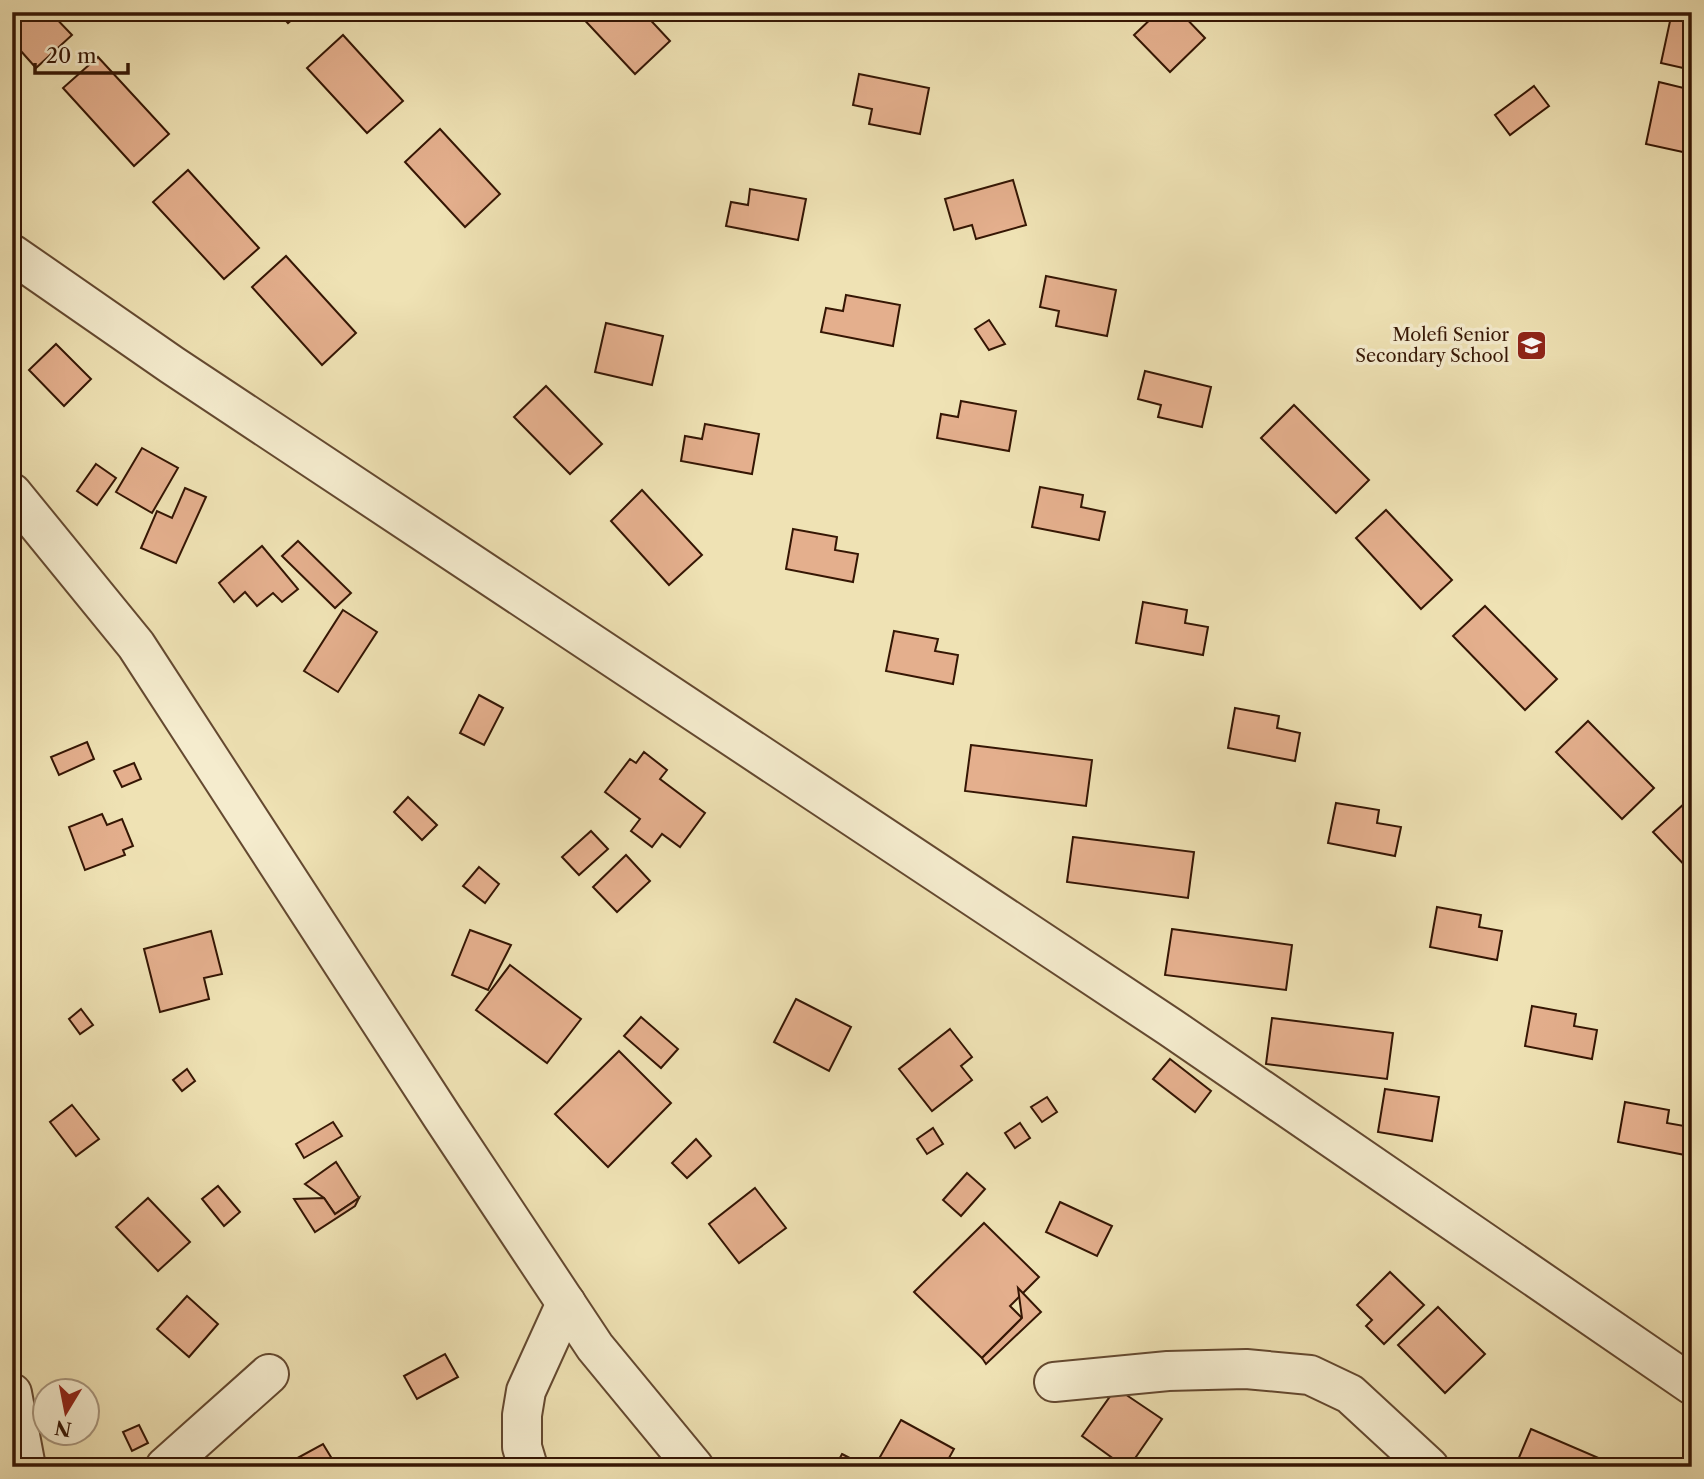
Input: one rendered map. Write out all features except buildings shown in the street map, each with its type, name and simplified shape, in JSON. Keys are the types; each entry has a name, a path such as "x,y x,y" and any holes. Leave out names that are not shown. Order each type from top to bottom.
{"street":[{"path":"12,254 172,365 1170,1027 1692,1385"},
{"path":"12,493 136,645 595,1348 694,1467"},
{"path":"528,1467 522,1447 522,1415 526,1391 566,1303"},
{"path":"1054,1382 1168,1371 1246,1369 1310,1375 1350,1394 1429,1467"},
{"path":"165,1467 269,1374"},
{"path":"12,1394 26,1467"}],"place":[{"name":"Molefi Senior Secondary School","path":"1532,345"}]}
